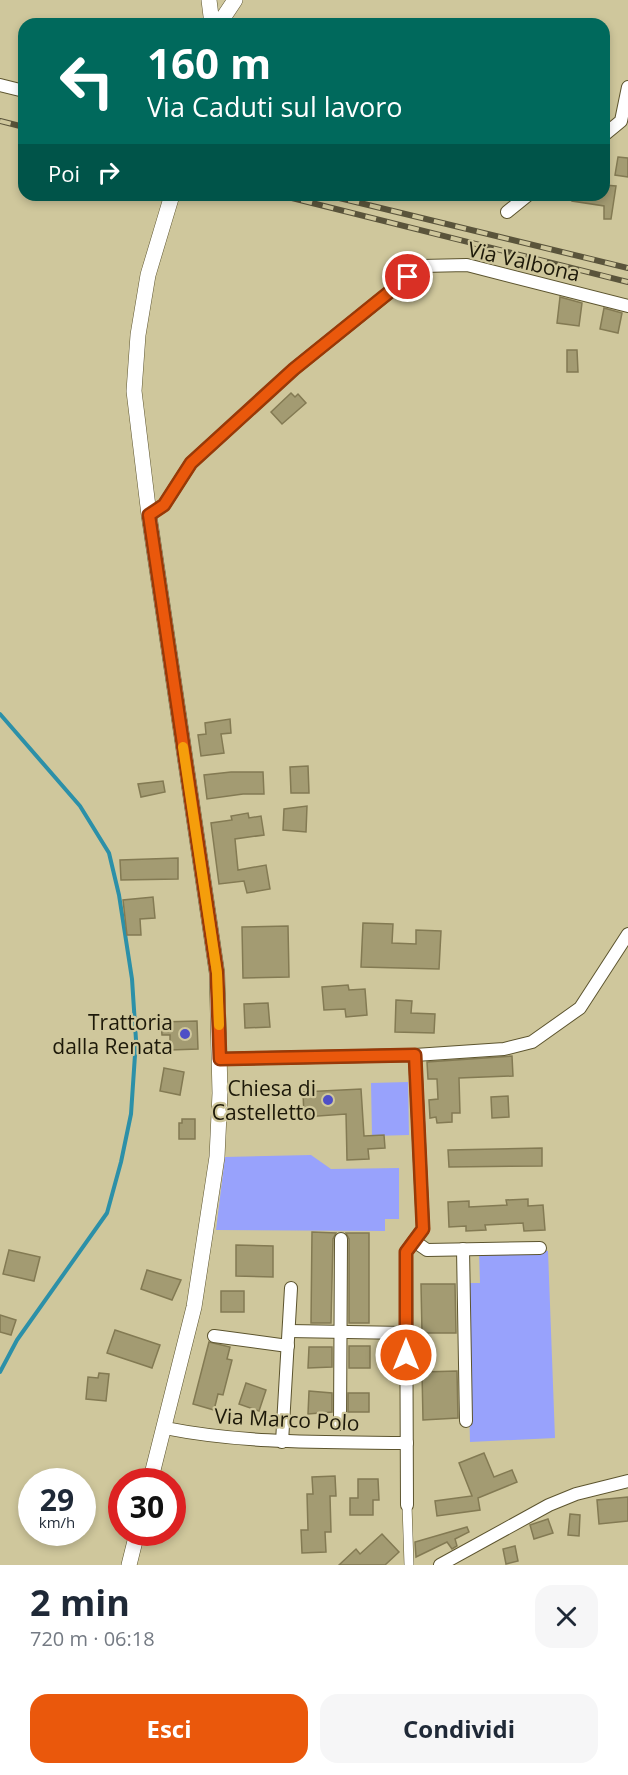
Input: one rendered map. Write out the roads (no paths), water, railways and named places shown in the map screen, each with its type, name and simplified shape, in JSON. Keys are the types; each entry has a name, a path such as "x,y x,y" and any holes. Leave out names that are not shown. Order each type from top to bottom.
{"street":[{"path":"209,0 211,18"},
{"path":"223,18 235,0"},
{"path":"0,85 18,90"},
{"path":"610,130 621,121 628,87"},
{"path":"154,1468 194,1307 204,1249 217,1157 220,1059 217,973 149,515 135,391 138,335 148,275 170,201"},
{"path":"507,212 521,201"},
{"name":"Via Valbona","path":"149,515 164,505 191,463 294,369 422,266 467,265 628,306"},
{"path":"220,1059 415,1055 504,1049 541,1036 580,1008 628,934"},
{"path":"409,1565 406,1252 423,1229 415,1055"},
{"path":"340,1424 341,1239"},
{"path":"414,1241 427,1250 540,1248"},
{"path":"463,1249 466,1421"},
{"path":"282,1442 291,1288"},
{"path":"289,1331 406,1333"},
{"path":"214,1336 288,1346"},
{"name":"Via Marco Polo","path":"165,1428 204,1435 282,1442 407,1443"},
{"path":"440,1565 549,1505 576,1494 628,1481"},
{"path":"129,1565 133,1546"}],"waterway":[{"path":"0,714 80,806 109,853 119,895 132,979 136,1040 131,1114 107,1213 17,1340 0,1372"}],"railway":[{"path":"0,121 18,126"},
{"path":"304,201 628,282"},
{"path":"352,201 628,268"}],"place":[{"name":"Trattoria dalla Renata","path":"185,1034"},
{"name":"Chiesa di Castelletto","path":"328,1100"}]}
